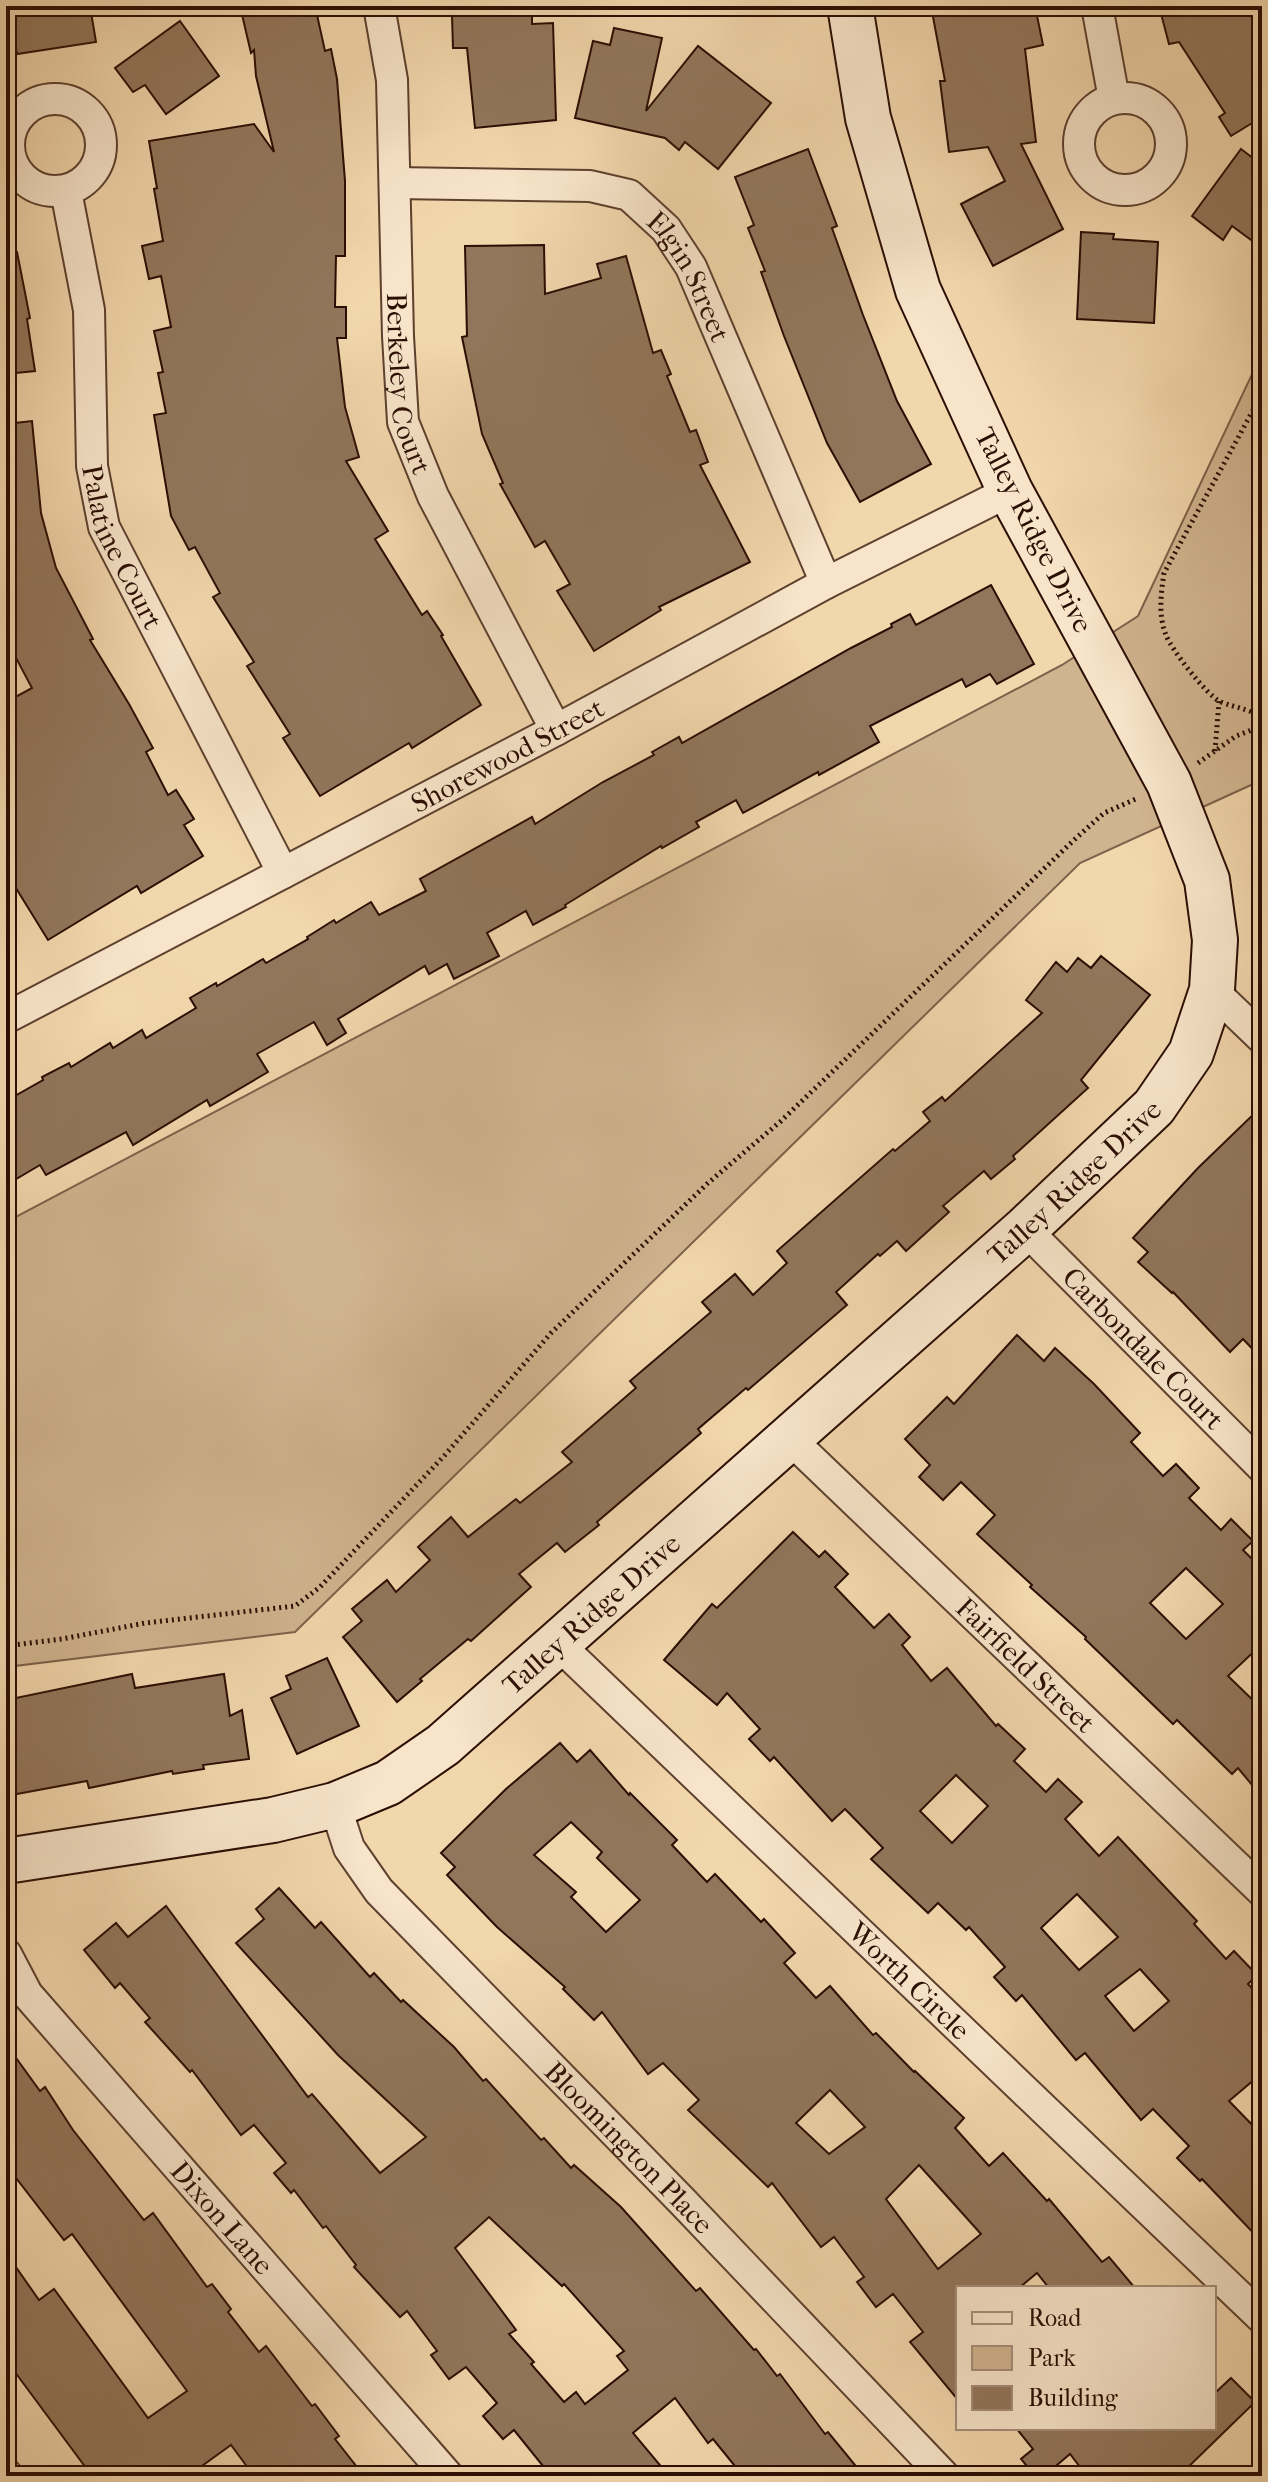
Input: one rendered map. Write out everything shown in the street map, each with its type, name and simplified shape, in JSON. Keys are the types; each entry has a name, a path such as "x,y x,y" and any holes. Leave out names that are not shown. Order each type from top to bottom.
{"street":[{"name":"Berkeley Court","path":"379,6 392,80 403,422 433,496 556,730"},
{"name":"Talley Ridge Drive","path":"6,1861 273,1820 335,1805 388,1783 443,1745 1025,1229 1154,1107 1191,1053 1212,990 1215,940 1207,880 1169,783 1010,491 918,290 868,118 850,6"},
{"path":"1097,6 1114,99"},
{"name":"Elgin Street","path":"395,183 590,186 629,195 666,229 691,267 826,583"},
{"name":"Palatine Court","path":"66,191 89,310 92,466 104,527 283,873"},
{"name":"Shorewood Street","path":"7,1016 556,730 826,583 1010,491"},
{"path":"1212,990 1262,1038"},
{"name":"Carbondale Court","path":"1025,1229 1262,1467"},
{"name":"Fairfield Street","path":"789,1438 1262,1891"},
{"name":"Worth Circle","path":"557,1643 1262,2318"},
{"name":"Bloomington Place","path":"335,1805 349,1848 379,1891 682,2201 944,2476"},
{"name":"Dixon Lane","path":"6,1954 27,1994 448,2476"}],"path":[{"path":"1262,394 1164,573 1159,601 1166,635 1200,684 1219,701 1246,708 1262,717"},
{"path":"1215,751 1219,701"},
{"path":"6,1646 145,1623 295,1606 320,1587 444,1456 551,1333 708,1183 781,1121 1104,813 1169,783 1236,736 1262,726"}],"green space":[{"path":"1262,361 1262,780 1080,863 295,1632 6,1667 6,1222 1062,665 1138,616 1254,370"}],"building":[{"path":"8,6 90,6 96,42 17,54"},
{"path":"240,6 315,6 325,51 331,49 337,79 345,181 345,256 336,256 335,307 346,307 346,338 337,338 345,407 359,457 346,461 388,531 375,539 422,615 427,611 443,635 481,705 412,748 409,743 320,796 283,738 290,734 247,666 254,662 213,597 220,593 195,547 189,550 171,516 154,415 166,413 158,373 163,372 154,331 171,327 161,276 149,279 142,246 163,241 149,141 254,124 274,152 256,76 254,50 251,53"},
{"path":"470,6 532,6 532,24 553,23 556,120 475,128 467,48 453,48 452,16 470,15"},
{"path":"931,6 1035,6 1043,45 1025,49 1036,142 1021,144 1063,229 993,266 961,204 1005,181 988,147 949,152 940,81 945,81"},
{"path":"1159,6 1249,6 1257,39 1262,36 1262,117 1231,136 1219,117 1225,113 1179,42 1169,44"},
{"path":"180,21 219,76 166,114 145,85 133,92 115,68"},
{"path":"614,28 662,38 646,111 698,46 771,103 718,169 685,142 679,150 665,138 575,118 593,41 610,45"},
{"path":"808,149 837,226 832,228 863,315 897,401 931,464 860,502 827,443 784,336 761,272 765,271 748,228 754,225 735,177"},
{"path":"1241,149 1262,165 1262,248 1232,226 1223,240 1192,216"},
{"path":"1081,232 1114,234 1113,239 1158,242 1154,323 1077,319"},
{"path":"544,245 545,294 601,278 597,264 626,256 653,353 661,350 671,374 667,376 690,432 696,430 708,462 700,465 750,562 659,607 661,610 594,651 557,591 570,584 545,541 535,547 500,484 503,483 482,434 462,337 467,336 465,246"},
{"path":"17,252 30,318 27,319 35,371 6,374 6,253"},
{"path":"32,421 41,513 56,568 93,639 90,640 153,748 146,752 168,795 176,790 194,819 184,825 203,856 141,893 137,886 48,940 6,872 6,702 32,688 6,639 6,424"},
{"path":"991,585 1034,664 997,684 990,674 966,687 962,679 870,726 879,742 819,775 818,772 743,813 736,800 696,822 699,827 661,846 533,925 526,911 487,933 499,956 454,979 447,964 429,974 425,966 338,1019 346,1033 327,1045 314,1022 257,1054 268,1072 210,1106 207,1100 133,1145 126,1132 46,1175 40,1165 6,1185 6,1101 43,1080 42,1077 69,1063 71,1067 110,1043 113,1048 142,1030 146,1038 196,1008 190,998 216,983 217,986 263,959 266,963 334,920 336,923 371,902 379,915 426,891 420,879 532,817 535,824 654,755 652,752 679,737 682,743 892,627 891,624 910,614 916,625"},
{"path":"1101,956 1150,995 1081,1080 1088,1088 991,1179 984,1171 943,1206 949,1212 906,1251 897,1241 880,1256 878,1254 836,1292 847,1305 698,1429 701,1433 597,1522 599,1525 565,1552 557,1543 519,1574 531,1587 471,1641 468,1639 420,1679 422,1681 397,1702 343,1637 362,1621 352,1609 387,1580 396,1592 430,1560 418,1547 451,1517 468,1537 516,1499 520,1503 572,1462 562,1452 636,1388 630,1381 711,1312 702,1302 735,1274 753,1295 787,1263 777,1251 893,1149 895,1151 930,1121 923,1112 942,1097 945,1101 1042,1013 1026,1000 1056,962 1067,972 1078,958 1091,968"},
{"path":"1262,1106 1262,1359 1243,1339 1230,1352 1173,1292 1138,1262 1148,1252 1133,1238 1198,1168"},
{"path":"1017,1335 1044,1361 1055,1348 1140,1433 1131,1442 1163,1476 1176,1464 1199,1488 1189,1498 1221,1530 1231,1519 1253,1541 1243,1550 1262,1569 1262,1644 1228,1676 1262,1709 1262,1797 1238,1768 1232,1774 1177,1720 1173,1724 977,1534 995,1515 961,1482 943,1500 919,1477 930,1465 905,1439 947,1397 954,1404","holes":["1186,1568 1223,1604 1186,1639 1150,1603"]},
{"path":"793,1532 819,1557 825,1551 848,1574 835,1587 874,1628 889,1614 910,1637 902,1645 931,1681 947,1668 996,1726 998,1724 1025,1749 1014,1761 1046,1792 1058,1779 1082,1802 1065,1819 1099,1856 1118,1837 1197,1921 1194,1924 1226,1959 1234,1951 1257,1975 1248,1984 1262,1999 1262,2073 1229,2101 1262,2135 1262,2242 1202,2179 1200,2181 1177,2158 1189,2146 1153,2109 1141,2120 1085,2053 1076,2060 1022,1995 1016,2001 994,1977 1005,1967 969,1927 966,1930 938,1903 928,1913 871,1859 883,1848 845,1809 832,1821 774,1757 770,1761 749,1739 760,1729 727,1693 717,1705 664,1660 712,1604 717,1608","holes":["956,1775 988,1806 952,1843 920,1811","1077,1894 1118,1937 1079,1970 1041,1928","1140,1969 1169,2001 1134,2031 1105,1996"]},
{"path":"327,1658 359,1726 297,1754 271,1698 291,1689 286,1676"},
{"path":"132,1674 135,1688 224,1674 230,1716 242,1710 249,1759 89,1788 87,1781 6,1796 6,1700"},
{"path":"560,1743 577,1762 590,1750 629,1795 677,1840 672,1845 707,1882 715,1874 761,1922 764,1919 795,1953 784,1963 816,1998 830,1986 873,2035 876,2033 964,2118 955,2128 989,2166 1003,2153 1047,2201 1049,2199 1102,2262 1109,2257 1133,2286 1047,2286 1037,2273 1021,2286 956,2286 956,2398 910,2342 923,2332 893,2294 876,2307 857,2282 864,2277 834,2237 821,2247 772,2183 768,2187 688,2110 699,2100 663,2063 648,2074 602,2012 594,2020 563,1989 565,1987 497,1927 447,1875 455,1867 441,1853 506,1789","holes":["571,1822 602,1852 597,1858 640,1900 606,1932 571,1897 576,1892 534,1855","830,2090 865,2127 829,2154 796,2123","919,2165 981,2234 938,2269 886,2199"]},
{"path":"279,1888 315,1928 321,1922 370,1977 374,1973 401,2002 403,2000 454,2047 541,2140 544,2138 571,2168 574,2165 621,2207 696,2291 700,2288 777,2376 780,2374 825,2434 828,2432 864,2476 743,2476 713,2439 708,2443 675,2398 633,2433 669,2476 551,2476 514,2430 503,2439 483,2416 497,2403 466,2367 449,2379 431,2355 437,2351 407,2311 400,2317 354,2267 356,2265 326,2226 323,2228 294,2190 291,2193 274,2173 286,2163 254,2125 241,2135 192,2070 190,2072 145,2022 150,2018 120,1983 115,1988 84,1950 116,1923 128,1937 166,1906 308,2097 312,2094 380,2173 426,2137 338,2055 236,1943 264,1919 256,1909","holes":["489,2217 562,2286 564,2284 624,2351 617,2356 628,2370 585,2404 576,2392 564,2402 531,2364 534,2362 509,2334 516,2330 455,2248"]},
{"path":"6,2044 40,2091 45,2087 73,2130 144,2220 153,2213 207,2287 212,2284 231,2309 228,2312 259,2352 266,2346 312,2406 315,2404 339,2436 335,2439 364,2476 254,2476 231,2445 188,2476 92,2476 6,2360 6,2253 39,2300 54,2289 148,2418 187,2391 72,2234 64,2240 6,2165"},
{"path":"1231,2378 1255,2402 1179,2476 1087,2476 1070,2454 1044,2476 1035,2476 1021,2459 1033,2449 1018,2430 1216,2430 1216,2392"}]}
